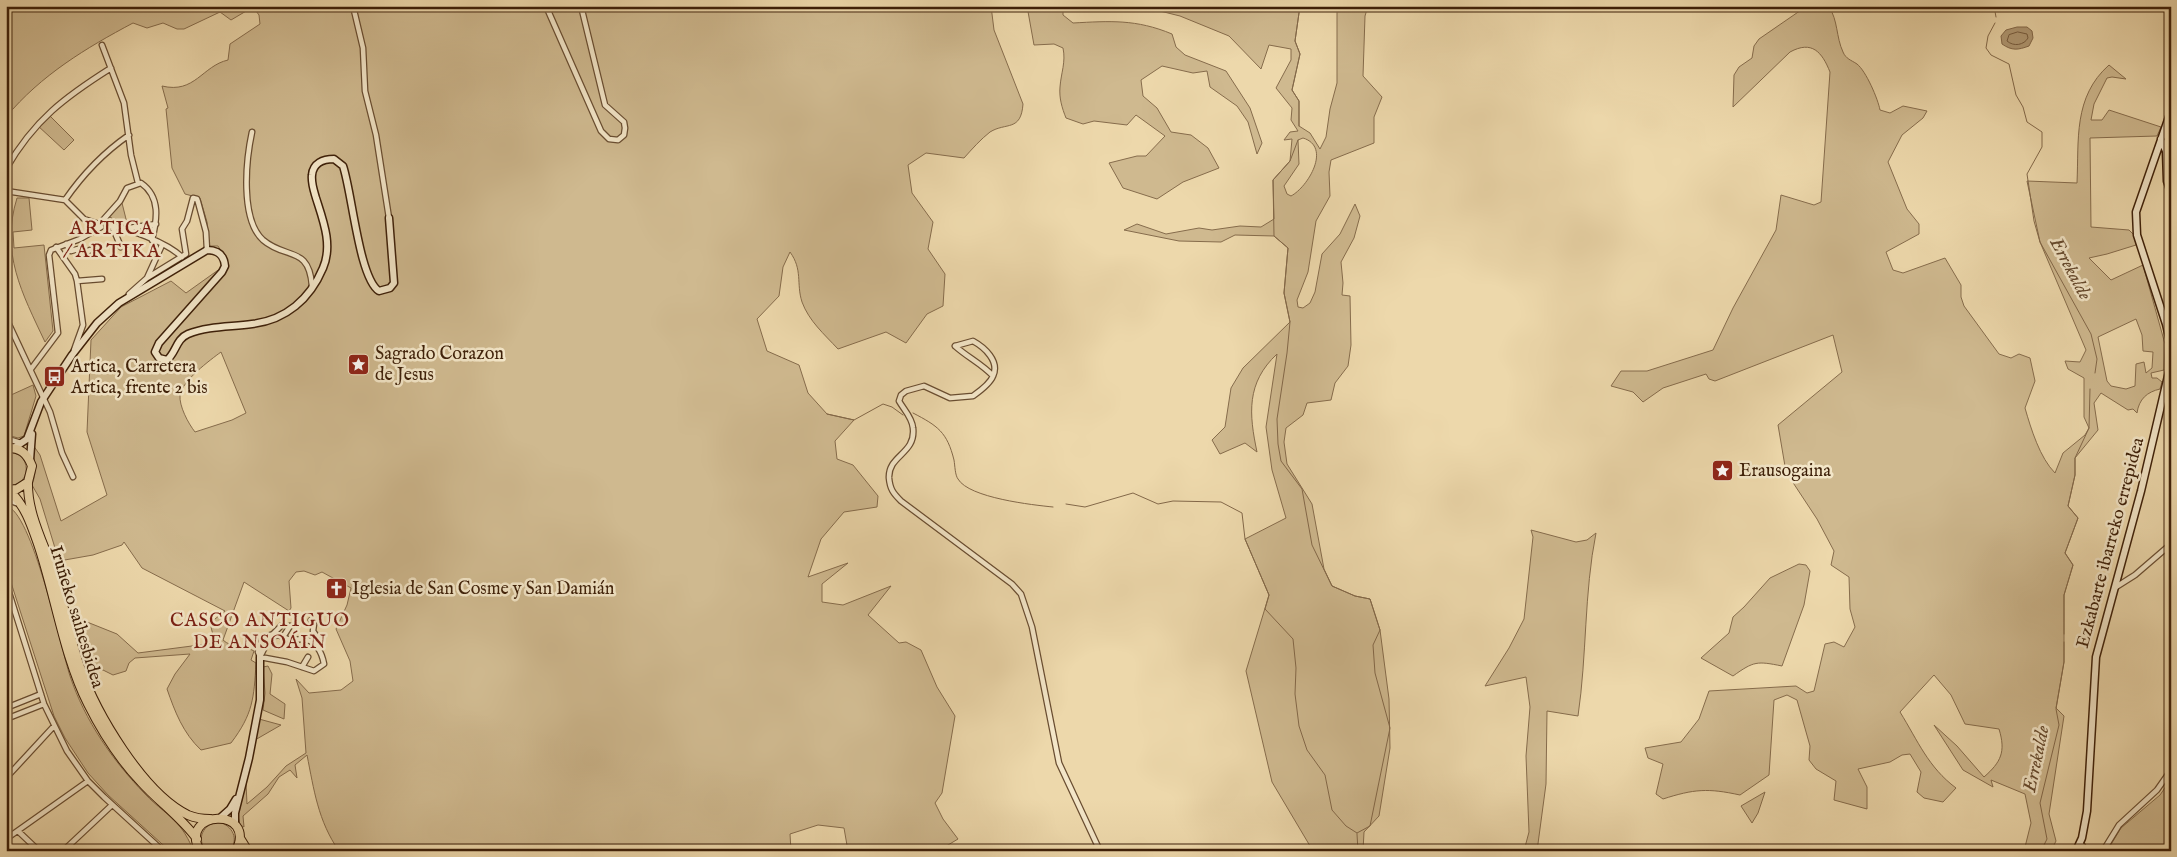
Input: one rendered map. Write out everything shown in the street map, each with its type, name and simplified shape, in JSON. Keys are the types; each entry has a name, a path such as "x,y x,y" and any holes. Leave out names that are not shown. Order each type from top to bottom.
{"highway":[{"path":"10,446 24,452 30,460"},
{"name":"Iruñeko saihesbidea","path":"30,460 32,471 28,482 29,504 57,580 80,668 98,709 127,755 156,789 175,806 189,815 210,819 220,818"},
{"path":"8,490 17,489 28,482"},
{"name":"Iruñeko saihesbidea","path":"8,490 19,499 27,514 52,587 72,662 87,702 103,733 121,759 140,781 183,822 197,839"},
{"path":"220,818 228,820 235,825 248,851"},
{"path":"200,851 197,839 200,827 210,819"},
{"path":"236,851 240,838"}],"street":[{"path":"122,301 207,250 218,252 225,261 222,272 159,343 155,352 159,358 166,360 172,357 181,338 191,333 273,320 299,304 322,270 328,252 326,231 313,186 312,175 315,167 320,162 334,159 343,166 372,287 378,291 390,288 394,283 389,218 376,135 364,91 363,48 353,6"},
{"path":"546,6 601,131 609,139 618,140 624,135 624,122 605,106 581,6"},
{"path":"102,46 124,103 131,155 138,183"},
{"path":"6,169 30,134 52,109 76,89 111,68"},
{"path":"2171,110 2136,212 2136,224 2171,346"},
{"path":"252,132 248,167 248,212 263,240 297,256 307,265 312,286"},
{"path":"65,200 91,166 109,148 129,135"},
{"path":"2161,139 2166,151 2167,181 2171,193"},
{"path":"31,369 58,332 49,255 56,247 80,239 102,224 120,201 127,188 138,183 145,186 156,207 156,224 152,240"},
{"path":"6,191 65,200 84,219 102,224 128,228 156,224"},
{"path":"10,446 22,443 27,439 44,398 72,355 97,323 147,278 186,254 182,229 187,221 194,198 197,199 206,232 207,250"},
{"path":"112,226 121,247"},
{"path":"128,228 175,250 182,257"},
{"path":"66,244 71,251 78,249 82,254 90,250"},
{"path":"147,278 162,245"},
{"path":"56,247 75,274 77,281 83,325 72,355"},
{"path":"77,281 102,279"},
{"path":"6,318 44,398 72,477"},
{"path":"993,376 955,346 973,341 988,350 995,368 993,376 973,396 950,398 924,386 906,391 901,395 899,401 911,418 913,434 911,443 906,451 893,461 889,468 892,492 980,562 1012,584 1021,594 1032,627 1059,763 1099,849"},
{"name":"Ezkabarte ibarreko errepidea","path":"2076,851 2080,844 2087,811 2096,657 2164,399 2171,363"},
{"path":"30,460 34,419"},
{"path":"6,436 15,442 22,443"},
{"path":"6,499 12,500 19,506 33,531"},
{"path":"2116,586 2135,575 2171,544"},
{"path":"6,583 44,704 71,756 88,781 163,851"},
{"path":"311,620 318,637 317,647"},
{"path":"235,825 235,813 260,700 260,657 266,642 281,626"},
{"path":"283,637 290,626"},
{"path":"260,657 314,671 324,664 322,655 317,647 304,639 295,641 273,634"},
{"path":"302,667 308,657"},
{"path":"6,708 41,694"},
{"path":"6,719 44,704"},
{"path":"6,778 54,726"},
{"path":"2103,851 2119,825 2157,790 2171,770"},
{"path":"6,839 88,781"},
{"path":"220,818 235,803 242,787"},
{"path":"64,851 112,805"},
{"path":"18,831 39,851"},
{"path":"2080,844 2084,846 2084,851"}],"shaded area":[{"path":"6,6 991,6 994,30 1023,104 1019,119 1012,125 990,132 964,158 926,153 908,165 912,193 933,222 928,249 945,274 943,306 927,314 906,343 886,332 838,349 817,327 805,309 800,295 797,265 790,252 783,267 779,296 757,319 767,351 799,365 808,393 827,414 854,420 835,441 837,459 853,465 878,496 877,507 844,512 821,539 808,577 848,563 822,584 822,602 843,605 891,586 868,615 899,643 906,642 921,650 937,687 955,716 942,793 935,803 943,819 958,839 938,851 848,851 844,828 818,825 790,834 791,851 339,851 321,817 307,755 295,765 297,778 290,770 279,777 268,794 243,816 244,827 240,825 238,816 246,783 247,804 267,787 286,766 306,753 302,698 296,679 309,693 341,690 353,681 350,661 336,629 347,605 351,588 322,572 315,575 304,571 296,572 289,581 291,608 289,611 244,582 223,640 226,643 254,651 251,660 256,663 251,705 244,723 231,743 201,750 184,729 167,689 175,674 190,654 135,658 129,663 126,671 113,675 103,670 93,670 77,618 117,634 138,653 215,643 210,623 225,611 142,568 124,542 122,545 93,555 59,561 40,499 32,485 35,469 33,445 40,455 61,521 107,495 87,432 91,340 121,307 171,281 186,293 228,263 218,246 209,246 207,222 200,198 185,194 172,168 166,109 168,108 162,86 183,86 191,83 219,63 228,60 230,44 260,24 259,15 253,7 231,20 220,12 184,29 177,29 163,23 147,28 133,23 98,42 49,75 6,117","holes":["221,352 246,413 232,420 195,432 184,414 180,395 191,377"]},
{"path":"1027,6 1063,6 1063,15 1073,23 1135,23 1172,34 1176,47 1185,55 1226,71 1250,108 1262,143 1257,154 1248,122 1237,106 1210,87 1207,71 1193,73 1162,66 1141,80 1143,96 1157,108 1171,132 1191,135 1208,148 1219,168 1183,182 1157,199 1123,188 1109,163 1137,156 1146,156 1165,136 1136,115 1127,125 1094,121 1083,124 1066,118 1060,95 1064,63 1063,48 1054,44 1034,45"},
{"path":"1140,6 1300,6 1295,41 1300,54 1292,90 1299,101 1299,126 1310,133 1320,149 1326,137 1330,109 1337,83 1337,6 1368,6 1365,16 1363,76 1382,97 1374,117 1374,143 1331,160 1329,172 1330,196 1316,221 1308,272 1297,300 1298,307 1303,308 1310,303 1315,292 1322,254 1340,234 1355,204 1360,216 1354,238 1341,262 1342,295 1350,296 1351,345 1348,366 1335,383 1331,400 1307,403 1303,415 1286,428 1284,442 1287,464 1312,504 1324,569 1332,586 1355,596 1370,599 1380,630 1389,699 1390,748 1379,816 1364,832 1363,851 1313,851 1272,782 1246,671 1269,595 1245,539 1286,518 1272,470 1266,427 1277,354 1260,376 1252,400 1252,425 1257,452 1245,443 1220,454 1212,440 1225,427 1231,388 1243,368 1290,322 1284,293 1288,248 1274,236 1235,235 1221,242 1179,241 1124,230 1137,224 1166,234 1199,228 1212,230 1240,226 1261,227 1274,219 1273,180 1290,161 1292,139 1284,140 1290,132 1298,131 1291,120 1292,108 1276,88 1291,60 1291,49 1269,45 1261,69 1229,36 1180,16","holes":["1303,138 1312,143 1316,150 1314,167 1304,184 1291,196 1287,194 1284,186 1299,164 1298,140"]},
{"path":"1813,6 1829,7 1834,17 1843,52 1847,58 1857,64 1868,79 1880,110 1890,113 1903,106 1927,111 1923,118 1902,135 1888,162 1907,209 1919,224 1919,234 1886,252 1893,270 1903,273 1945,258 1961,285 1961,297 1964,306 1999,354 2011,358 2019,354 2030,358 2035,381 2025,408 2040,451 2055,473 2063,453 2085,435 2089,428 2084,417 2084,378 2068,369 2065,361 2080,362 2086,350 2040,242 2027,181 2077,183 2080,120 2084,105 2097,77 2109,65 2126,79 2107,78 2094,104 2091,120 2102,120 2109,110 2161,127 2157,136 2090,138 2091,227 2129,230 2134,235 2136,245 2089,258 2111,280 2143,265 2165,344 2164,370 2151,373 2152,378 2157,378 2162,382 2160,389 2144,397 2137,413 2133,409 2128,410 2101,393 2094,403 2098,430 2075,458 2075,475 2068,506 2078,518 2065,553 2073,565 2064,595 2064,662 2056,708 2064,716 2049,814 2056,841 2051,851 2024,851 2031,823 2025,794 1991,780 1993,787 1963,770 1934,725 1957,746 1984,777 1998,761 2002,750 1999,729 1965,724 1951,695 1934,675 1900,712 1931,762 1946,780 1956,788 1943,802 1924,798 1917,792 1921,772 1910,754 1902,755 1890,762 1858,769 1867,787 1867,809 1834,800 1836,781 1816,769 1809,760 1810,746 1797,700 1787,695 1774,700 1769,775 1740,795 1719,791 1701,791 1684,793 1663,799 1656,794 1663,764 1648,758 1645,748 1681,742 1699,719 1709,691 1796,686 1807,693 1814,691 1825,644 1834,642 1844,647 1855,627 1850,609 1849,577 1831,565 1834,551 1817,519 1786,472 1778,425 1842,372 1833,335 1715,381 1709,379 1706,374 1663,388 1643,402 1633,392 1611,386 1621,371 1647,371 1713,350 1733,308 1776,230 1781,195 1814,205 1821,202 1830,72 1820,54 1815,50 1804,47 1790,52 1733,107 1734,75 1739,67 1752,58 1754,46 1759,39 1804,8","holes":["2136,319 2142,335 2143,351 2153,352 2152,368 2146,373 2144,362 2136,364 2135,386 2126,389 2111,386 2107,381 2098,337"]},
{"path":"48,114 74,140 64,150 37,125"},
{"path":"17,198 29,198 32,230 13,232 14,248 44,245 53,331 45,342 22,289 12,255 12,218"},
{"path":"122,203 128,227 113,224 112,218 109,217"},
{"path":"33,385 36,396 24,436 18,438 11,436 6,426 6,386 11,395"},
{"path":"6,453 15,453 25,462 25,476 15,485 6,485"},
{"path":"6,506 16,513 26,530 44,582 70,676 76,693 92,724 111,754 133,781 181,828 194,851 170,851 162,844 108,795 88,773 65,738 54,716 6,567"},
{"path":"1531,530 1576,542 1587,540 1596,533 1589,578 1578,716 1547,711 1546,784 1537,851 1529,851 1525,847 1529,832 1526,756 1530,707 1526,677 1485,686 1509,648 1524,619 1533,537"},
{"path":"1799,564 1806,565 1810,571 1804,605 1782,666 1767,663 1751,665 1733,676 1701,658 1729,633 1733,617 1770,578"},
{"path":"268,666 272,674 270,694 285,704 284,719 263,710 265,693 263,667"},
{"path":"259,719 281,725 255,740"},
{"path":"2171,779 2171,851 2107,851 2121,828 2160,795"},
{"path":"1765,792 1758,813 1752,823 1741,806"},
{"path":"219,822 231,830 234,838 233,846 230,851 206,851 202,841 203,832 213,823"}],"water":[{"path":"2027,27 2032,31 2033,38 2029,46 2015,49 2002,44 2001,36 2006,30"}],"waterway":[{"path":"1299,126 1299,101 1292,90 1300,54 1295,41 1300,6"},
{"name":"Errekalde","path":"1994,6 1996,17"},
{"name":"Errekalde","path":"1995,23 1988,36 1986,48 1991,55 2009,64 2016,95 2023,107 2027,122 2042,132 2042,147 2027,174 2034,221 2040,242 2091,334 2097,359 2095,373"},
{"path":"1298,140 1290,161 1273,180 1274,236 1288,248 1284,293 1290,322 1277,419 1278,444 1281,461 1302,489 1312,545 1332,586 1355,596 1370,599 1380,630 1373,645 1375,673 1390,728 1370,826 1357,833"},
{"name":"Errekalde","path":"2064,634 2064,595 2073,565 2065,553 2078,518 2068,506 2075,475 2075,458 2089,428 2090,389"},
{"path":"827,414 854,420 883,404 892,407 903,415"},
{"path":"913,413 935,426 945,436 954,460 957,477 964,486 988,496 1053,507"},
{"path":"1066,504 1085,507 1133,493 1158,504 1173,501 1221,502 1242,513 1245,539 1269,595 1265,609 1293,639 1296,668 1295,694 1299,726 1307,750 1325,775 1332,810 1346,826 1357,833"},
{"name":"Errekalde","path":"2041,851 2047,839 2040,803 2059,725 2056,709 2064,662 2064,642"},
{"path":"1357,834 1358,851"}],"place":[{"name":"Sagrado Corazon de Jesus","path":"359,364"},
{"name":"Artica, Carretera Artica, frente 2 bis","path":"55,377"},
{"name":"Erausogaina","path":"1723,471"},
{"name":"Iglesia de San Cosme y San Damián","path":"336,589"}],"district":[{"name":"ARTICA / ARTIKA","path":"112,240"},
{"name":"CASCO ANTIGUO DE ANSOÁIN","path":"260,632"}]}
